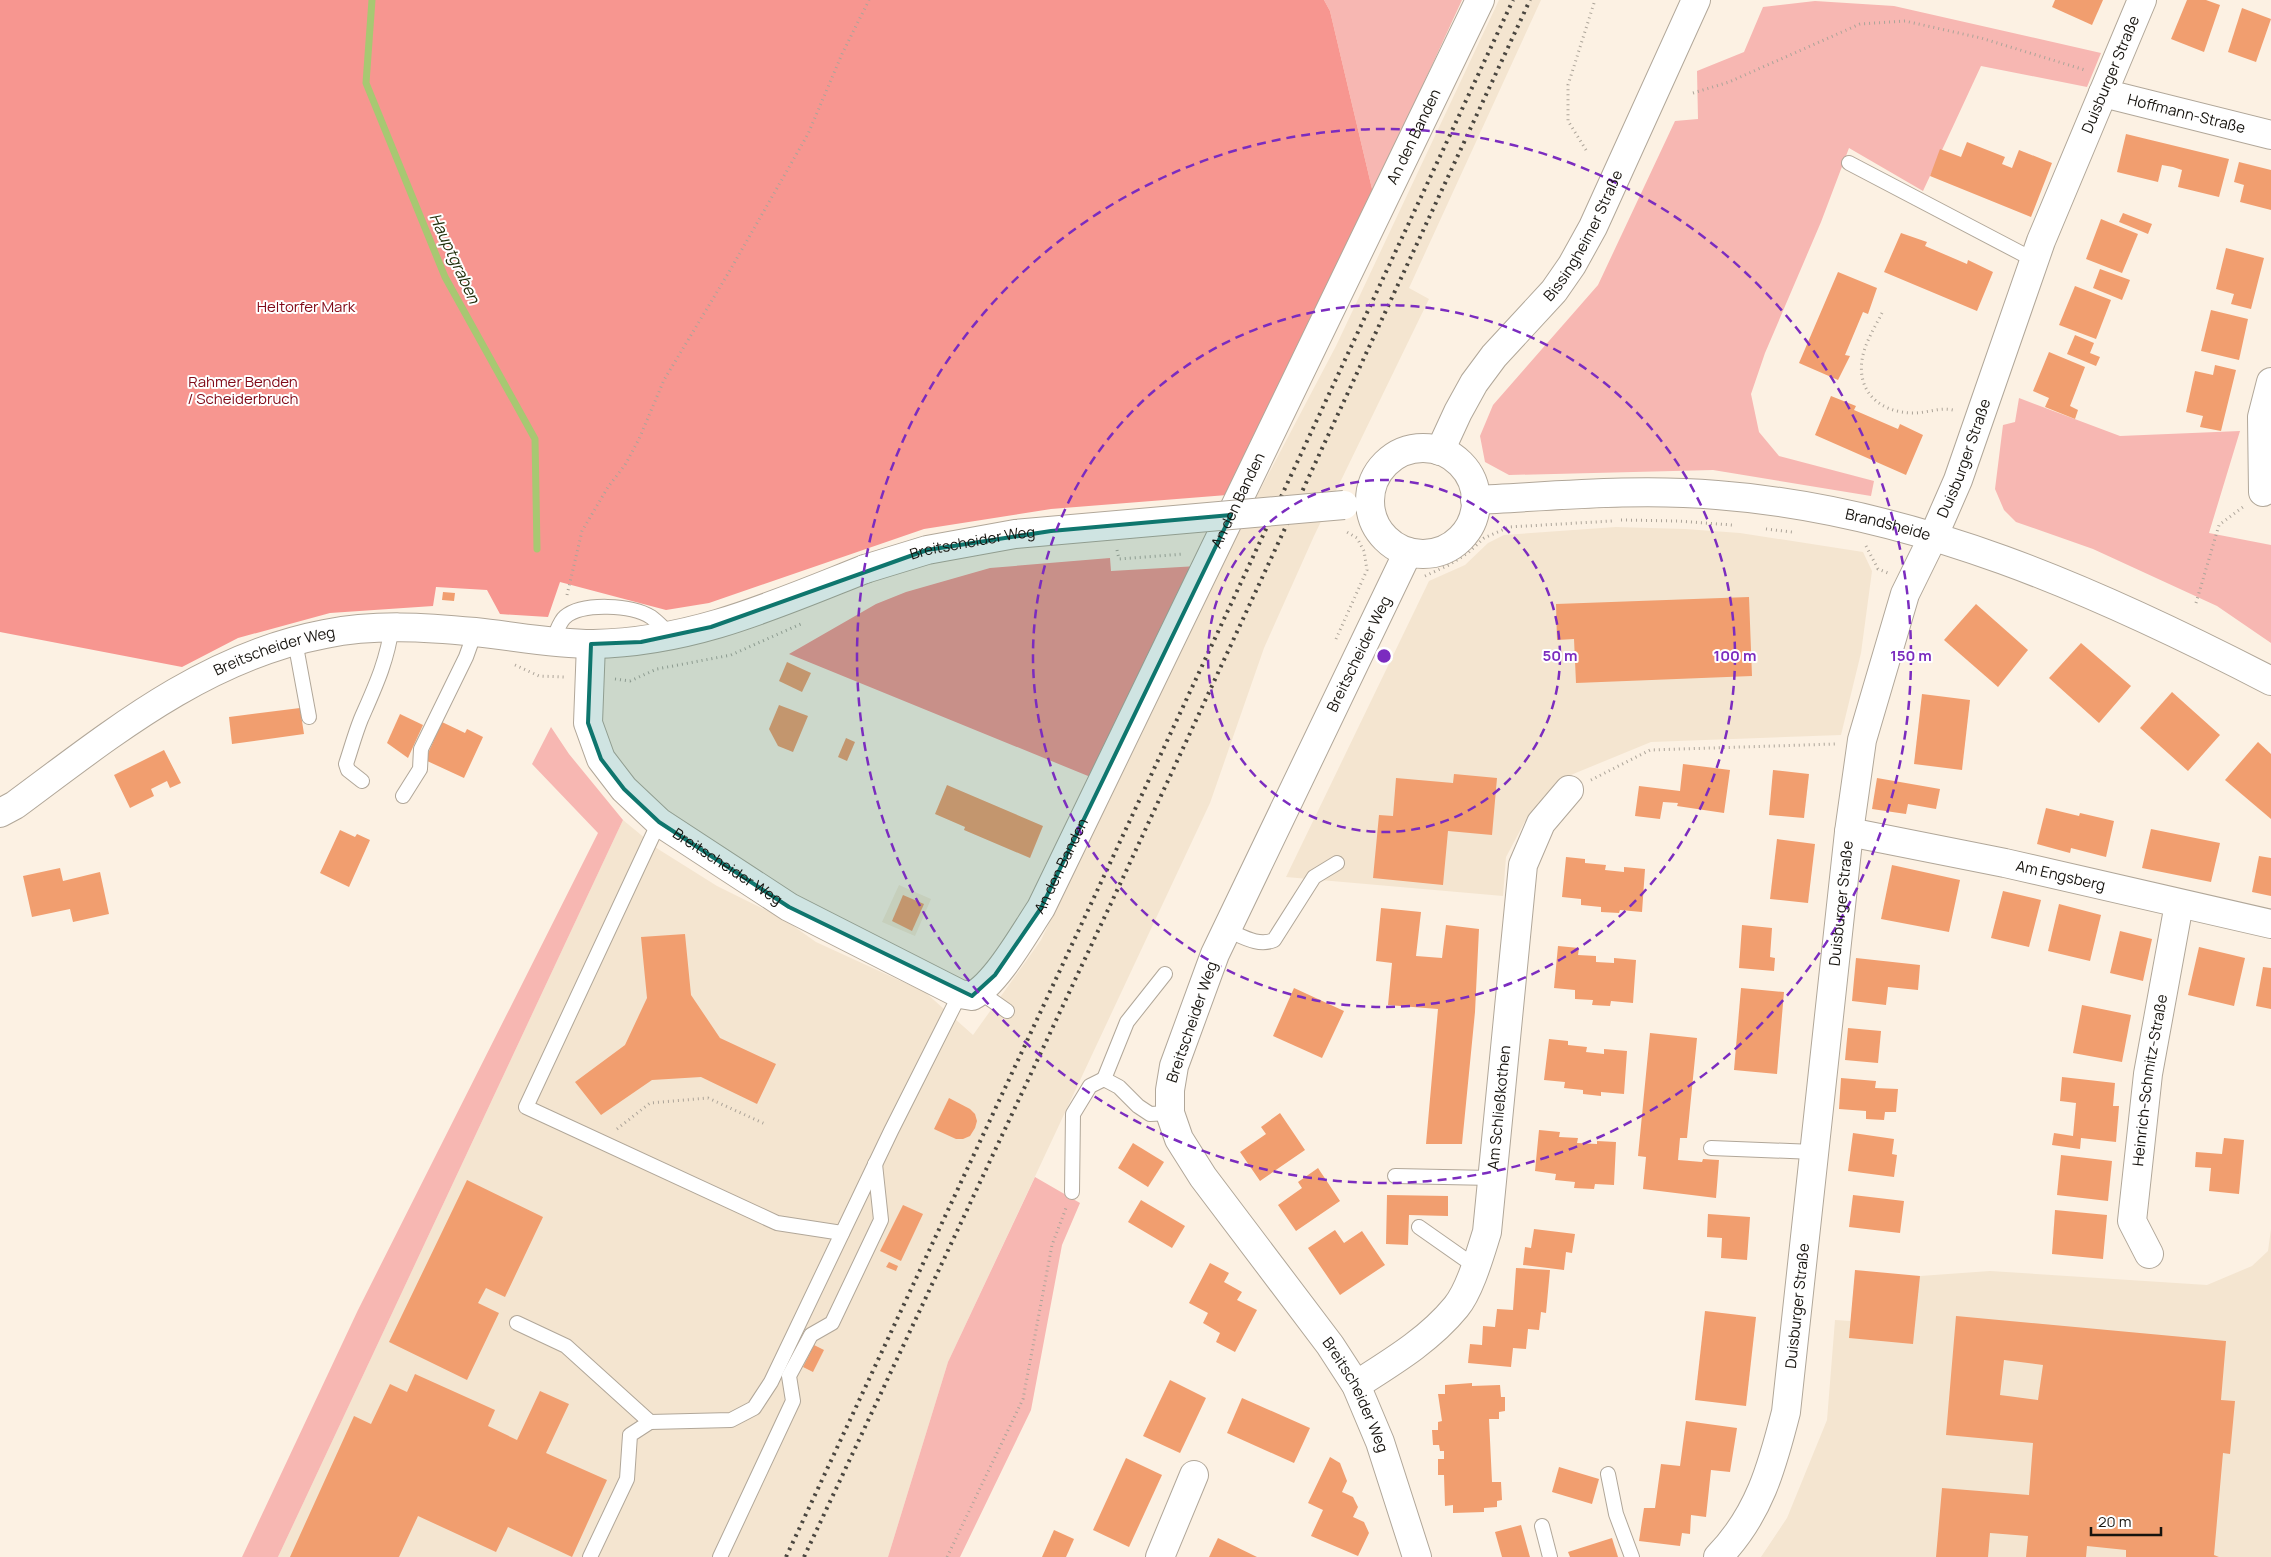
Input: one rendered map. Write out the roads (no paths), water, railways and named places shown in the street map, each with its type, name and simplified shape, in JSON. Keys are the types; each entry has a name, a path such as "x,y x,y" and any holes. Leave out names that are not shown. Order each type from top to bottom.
{"street":[{"name":"An den Banden","path":"970,993 995,975 1041,908 1480,0"},
{"name":"Bissingheimer Straße","path":"1440,451 1474,383 1494,356 1554,291 1572,265 1593,227 1696,0"},
{"name":"Duisburger Straße","path":"1718,1557 1733,1541 1758,1502 1774,1458 1786,1412 1849,832 1860,751 1910,581 1934,535 1980,419 2034,260 2142,0"},
{"name":"Hoffmann-Straße","path":"2106,85 2271,135"},
{"path":"2263,492 2262,417 2271,382"},
{"path":"1419,448 1440,451 1454,458 1465,470 1472,484 1475,500 1474,516 1466,531 1456,542 1441,550 1425,554 1408,552 1394,545 1382,534 1374,519 1351,513 1383,465 1400,453 1419,448"},
{"name":"Brandsheide","path":"1475,500 1650,491 1718,495 1780,502 1875,521 1934,535 2006,560 2109,602 2207,648 2271,681"},
{"name":"Breitscheider Weg","path":"0,813 15,805 145,710 179,689 222,668 295,641 345,630 392,626 475,632 558,630 591,644 641,642 672,637 754,614 865,569 927,550 1015,534 1351,513"},
{"name":"Breitscheider Weg","path":"1408,552 1216,954 1174,1066 1170,1090 1170,1113 1179,1139 1203,1177 1330,1345 1356,1385 1380,1442 1417,1557"},
{"name":"Breitscheider Weg","path":"591,644 588,723 601,759 624,789 659,822 789,907 970,993"},
{"name":"Am Schließkothen","path":"1356,1385 1416,1346 1457,1306 1476,1267 1486,1232 1523,865 1541,823 1569,790"},
{"name":"Am Engsberg","path":"1849,832 2005,863 2271,924"},
{"name":"Heinrich-Schmitz-Straße","path":"2149,1254 2132,1221 2148,1074 2179,904"},
{"path":"1160,1557 1194,1475"}],"lane":[{"path":"1849,163 2034,260"},
{"path":"558,630 581,609 605,606 626,609 650,616 672,637"},
{"path":"362,780 348,770 346,764 360,721 381,675 389,647 392,626"},
{"path":"403,796 420,769 421,749 466,657 475,632"},
{"path":"295,641 309,717"},
{"path":"659,822 526,1107 778,1223 842,1233"},
{"path":"1227,930 1256,942 1267,943 1274,940 1314,877 1337,862"},
{"path":"1072,1192 1073,1114 1090,1086 1104,1079 1127,1022 1164,974"},
{"path":"590,1557 627,1479 630,1435 650,1422 730,1420 754,1408 771,1382 875,1163 970,993 1007,1011"},
{"path":"1104,1079 1119,1087 1138,1106 1150,1114 1170,1113"},
{"path":"1711,1148 1814,1152"},
{"path":"720,1557 794,1401 789,1376 811,1335 832,1323 881,1220 875,1163"},
{"path":"1395,1176 1492,1178"},
{"path":"1420,1227 1476,1267"},
{"path":"518,1323 566,1346 650,1422"},
{"path":"1608,1474 1616,1514 1632,1557"},
{"path":"1542,1526 1550,1557"}],"waterway":[{"name":"Hauptgraben","path":"372,0 366,83 445,277 535,439 537,549"}],"railway":[{"path":"786,1557 1513,0"},
{"path":"804,1557 1121,882 1530,0"}],"park label":[{"name":"Heltorfer Mark","path":"306,307"},
{"name":"Rahmer Benden / Scheiderbruch","path":"243,390"}]}
